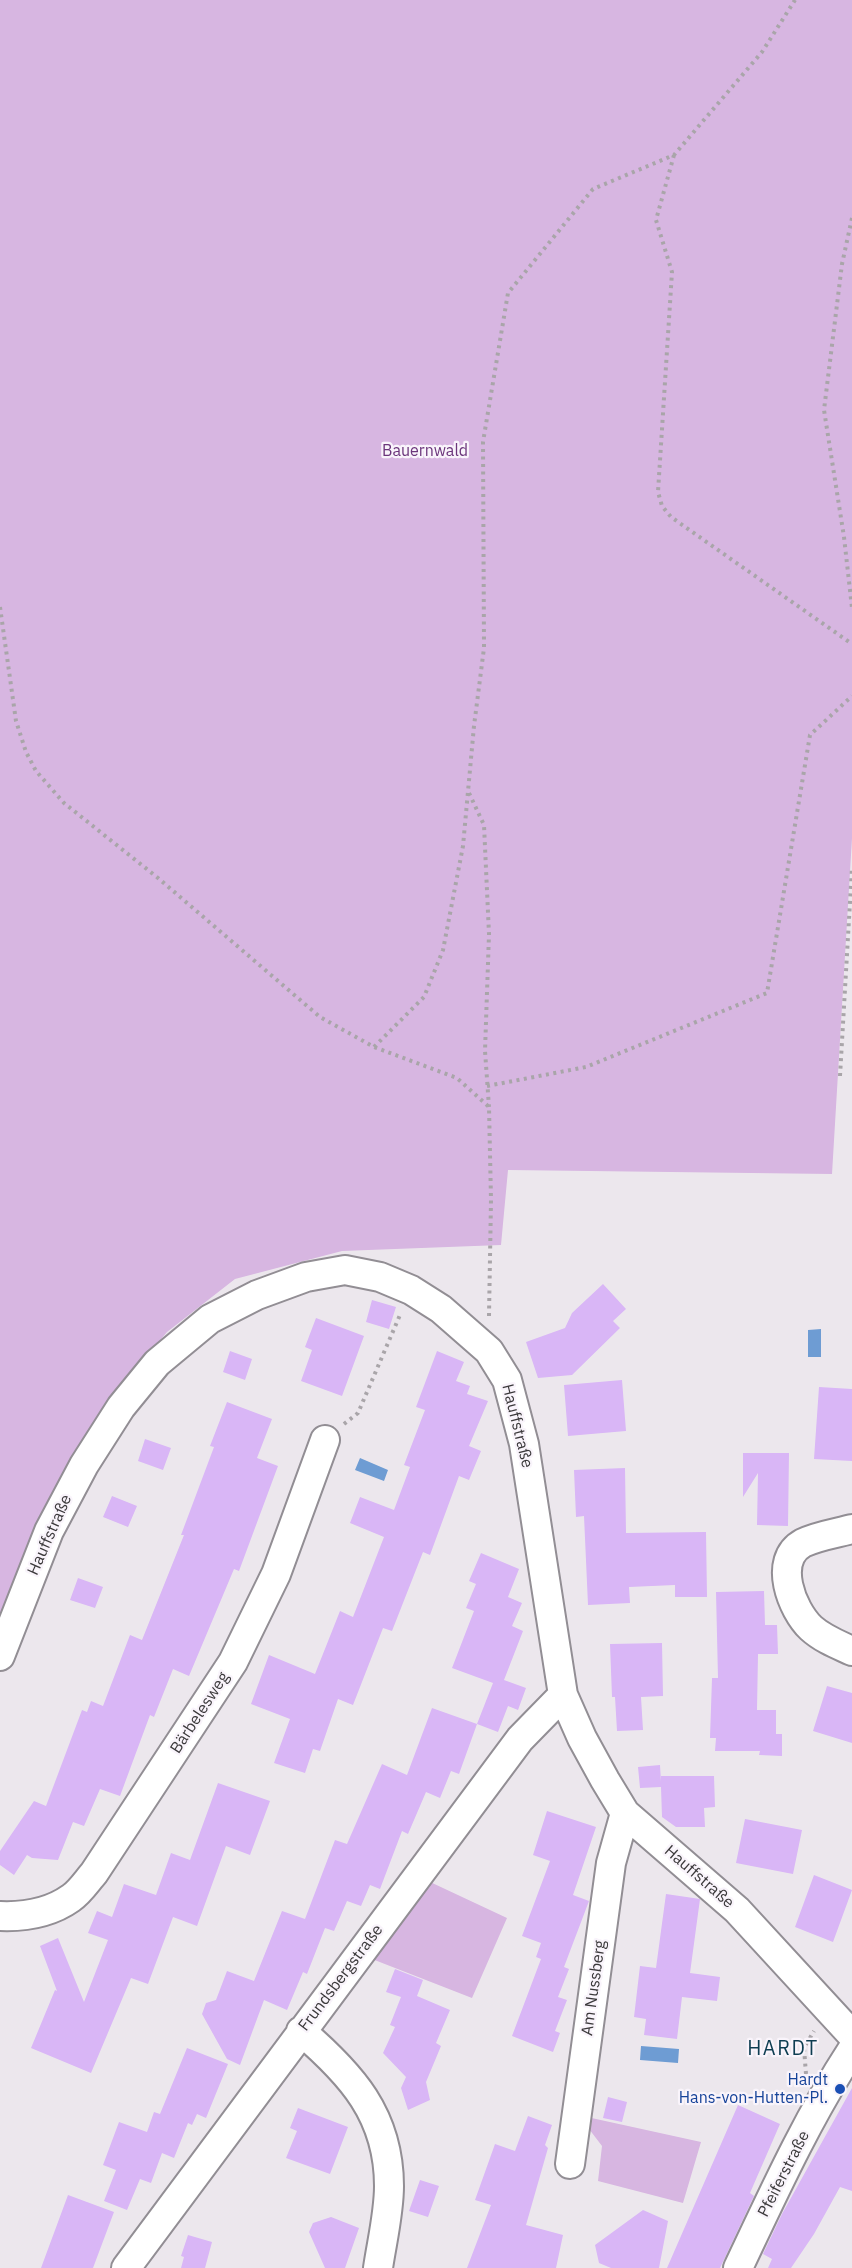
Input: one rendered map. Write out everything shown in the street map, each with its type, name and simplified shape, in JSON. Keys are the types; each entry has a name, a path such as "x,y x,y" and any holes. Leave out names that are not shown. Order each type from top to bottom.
{"street":[{"name":"Hauffstraße","path":"0,1656 49,1531 84,1465 121,1407 157,1364 210,1319 257,1295 306,1277 345,1270 380,1277 411,1290 441,1309 489,1351 507,1380 524,1444 563,1695 582,1738 626,1813 738,1910 852,2035"},
{"name":"Bärbelesweg","path":"0,1916 21,1917 46,1911 72,1897 94,1874 233,1662 276,1574 325,1440"},
{"path":"852,1529 803,1543 793,1551 786,1562 785,1573 797,1609 804,1621 820,1635 852,1652"},
{"name":"Frundsbergstraße","path":"126,2268 520,1739 563,1695"},
{"name":"Am Nussberg","path":"570,2164 611,1863 626,1813"},
{"path":"301,2031 333,2059 352,2081 366,2099 378,2125 387,2157 389,2186 378,2268"},
{"name":"Pfeiferstraße","path":"738,2268 818,2107 844,2077 852,2050"}],"path":[{"path":"795,0 762,52 674,155 656,220 672,272 658,492 662,506 671,517 852,644"},
{"path":"374,1047 424,997 443,950 463,846 484,648 483,442 508,293 592,189 674,155"},
{"path":"852,218 842,264 824,410 844,537 852,608"},
{"path":"0,607 16,720 26,752 36,771 64,803 158,878 320,1017 374,1047 457,1078 489,1107"},
{"path":"487,1086 586,1067 767,993 810,735 852,696"},
{"path":"468,792 484,825 489,934 485,1051 491,1200 489,1351"},
{"path":"840,1076 852,867"},
{"path":"325,1440 358,1413 411,1290"},
{"path":"818,2107 807,2085 804,2048 816,2028 833,2014"}],"green space":[{"name":"Bauernwald","path":"0,0 852,0 852,838 832,1174 508,1170 501,1245 342,1251 235,1279 167,1332 112,1398 72,1458 34,1534 0,1622"},
{"path":"428,1881 507,1918 472,1998 372,1959"},
{"path":"587,2117 701,2142 683,2203 598,2181 602,2146 586,2125"}],"water":[{"path":"821,1329 821,1357 808,1357 808,1330"},
{"path":"360,1458 388,1470 384,1481 355,1470"},
{"path":"641,2046 679,2049 678,2063 640,2060"}],"building":[{"path":"603,1284 626,1309 613,1321 620,1328 572,1375 538,1378 526,1342 565,1328 572,1313"},
{"path":"372,1300 396,1307 389,1329 366,1322"},
{"path":"316,1318 364,1336 342,1396 301,1381 312,1350 305,1347"},
{"path":"230,1351 252,1359 245,1380 223,1372"},
{"path":"437,1351 464,1362 456,1381 470,1386 467,1394 488,1401 469,1446 481,1451 469,1480 459,1476 430,1555 423,1552 392,1631 383,1628 353,1705 338,1699 320,1751 313,1749 305,1773 274,1763 290,1719 251,1704 269,1655 315,1674 340,1611 353,1617 384,1537 350,1523 360,1497 394,1510 410,1467 404,1465 425,1410 416,1407"},
{"path":"622,1380 626,1431 568,1436 564,1385"},
{"path":"819,1387 852,1389 852,1461 814,1459"},
{"path":"227,1402 272,1419 257,1458 278,1466 239,1571 234,1569 189,1676 173,1669 154,1717 150,1715 120,1796 100,1789 84,1826 73,1822 58,1860 32,1858 27,1855 14,1875 0,1865 0,1851 34,1801 46,1806 82,1710 87,1712 91,1701 103,1706 130,1635 142,1640 184,1535 181,1535 214,1447 210,1446"},
{"path":"145,1439 171,1448 163,1470 138,1461"},
{"path":"743,1453 789,1453 788,1526 757,1525 758,1473 743,1497"},
{"path":"625,1468 626,1533 706,1532 707,1597 675,1597 675,1585 629,1587 630,1603 588,1605 584,1516 576,1517 574,1470"},
{"path":"112,1496 137,1506 128,1527 103,1517"},
{"path":"481,1553 519,1569 508,1597 522,1603 512,1626 523,1631 504,1680 526,1688 518,1710 508,1706 498,1732 477,1724 493,1683 452,1668 474,1611 466,1608 476,1584 469,1581"},
{"path":"78,1578 103,1587 95,1608 70,1600"},
{"path":"764,1591 765,1625 777,1625 778,1654 758,1654 757,1710 776,1710 776,1734 782,1734 782,1756 759,1755 760,1751 715,1751 716,1738 710,1738 712,1678 718,1678 716,1592"},
{"path":"662,1643 663,1696 641,1697 643,1730 617,1731 615,1697 612,1697 610,1644"},
{"path":"827,1686 852,1693 852,1743 813,1731"},
{"path":"432,1708 477,1724 459,1774 451,1771 440,1798 426,1792 408,1834 402,1831 380,1889 370,1885 361,1906 347,1901 334,1931 325,1928 307,1974 303,1972 287,2010 264,2000 240,2065 227,2059 202,2014 206,2003 216,2000 227,1971 254,1981 282,1911 305,1919 335,1840 347,1844 382,1764 407,1775"},
{"path":"660,1765 661,1782 661,1776 714,1776 715,1807 704,1808 705,1827 676,1827 662,1817 661,1787 640,1788 638,1767"},
{"path":"218,1783 270,1801 250,1855 226,1846 197,1926 173,1917 148,1984 131,1978 91,2073 31,2048 55,1990 57,1991 40,1946 58,1938 84,2002 108,1940 88,1933 97,1911 112,1917 124,1884 156,1895 171,1853 190,1860"},
{"path":"547,1811 596,1827 573,1895 589,1901 564,1967 569,1969 558,1997 567,2000 555,2031 560,2033 553,2052 512,2036 541,1959 536,1957 541,1943 522,1936 550,1861 533,1855"},
{"path":"745,1819 802,1830 793,1874 736,1863"},
{"path":"814,1875 852,1890 833,1942 795,1927"},
{"path":"666,1894 700,1899 690,1973 720,1977 717,2001 682,1997 677,2039 644,2035 646,2019 634,2017 640,1966 656,1968"},
{"path":"395,1969 423,1980 417,1996 450,2010 436,2043 441,2046 426,2082 430,2100 408,2110 401,2088 406,2077 383,2053 395,2027 390,2025 401,1997 386,1992"},
{"path":"187,2048 228,2064 206,2118 197,2114 192,2125 188,2123 174,2158 162,2153 151,2183 140,2179 127,2210 104,2201 116,2170 103,2165 119,2122 147,2132 154,2112 160,2114"},
{"path":"852,2088 852,2191 840,2187 814,2234 791,2268 768,2268 772,2259 763,2254 782,2214"},
{"path":"608,2097 627,2102 622,2122 603,2118"},
{"path":"738,2105 780,2124 750,2193 754,2196 720,2268 667,2268"},
{"path":"298,2108 348,2127 330,2174 286,2158 297,2131 290,2128"},
{"path":"528,2116 552,2125 545,2145 548,2148 526,2225 563,2235 556,2268 467,2268 491,2205 475,2200 495,2144 515,2151"},
{"path":"420,2180 439,2186 428,2217 409,2211"},
{"path":"68,2195 114,2212 93,2268 41,2268"},
{"path":"643,2210 668,2221 659,2268 611,2268 599,2263 595,2245"},
{"path":"331,2217 359,2228 345,2268 325,2268 309,2232 313,2223"},
{"path":"188,2235 212,2242 205,2268 181,2268 184,2257 181,2256"}],"place":[{"name":"Hardt Hans-von-Hutten-Pl.","path":"840,2089"}],"district":[{"name":"HARDT","path":"783,2049"}]}
